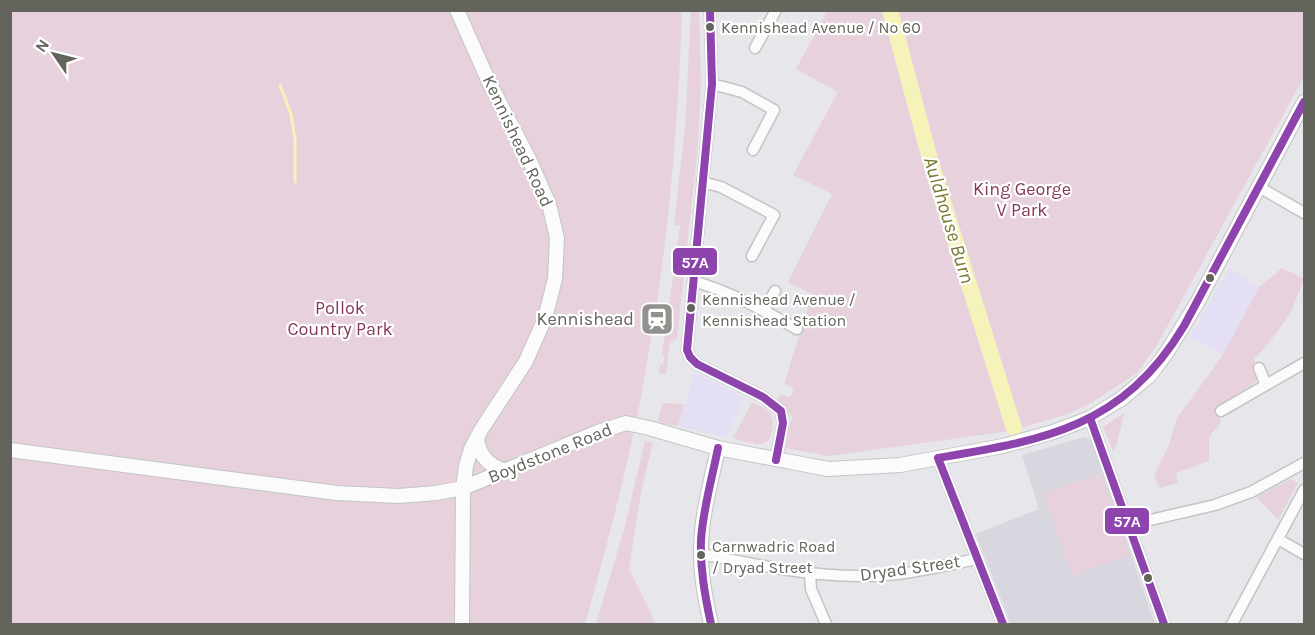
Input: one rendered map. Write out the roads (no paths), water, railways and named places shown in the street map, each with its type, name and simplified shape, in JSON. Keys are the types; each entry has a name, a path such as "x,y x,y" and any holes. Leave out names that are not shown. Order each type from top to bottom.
{"street":[{"name":"Kennishead Road","path":"458,10 488,80 549,204 557,238 555,279 551,299 538,336 515,381 477,437 468,457 463,488 462,624"},
{"path":"710,10 712,84 686,340 690,357 697,364 773,404 781,411 783,423 776,460"},
{"path":"755,48 776,10"},
{"path":"712,84 742,92 774,110 753,150"},
{"name":"Boydstone Road","path":"10,450 362,495 415,495 463,488 598,432 626,423 718,448 828,469 900,465 1002,446 1053,432 1090,418 1121,399 1149,375 1197,303 1305,102"},
{"path":"702,183 721,187 774,215 752,256"},
{"path":"1259,187 1305,213"},
{"path":"693,281 719,289 797,329"},
{"path":"765,311 775,291"},
{"path":"1221,411 1305,363"},
{"path":"1259,368 1266,385"},
{"path":"1090,418 1164,624"},
{"path":"477,437 478,447 483,456 495,468 505,471"},
{"path":"711,624 704,595 701,554 706,509 718,448"},
{"path":"938,458 1003,624"},
{"path":"1130,525 1215,505 1251,492 1304,463"},
{"path":"1232,624 1305,490"},
{"path":"1278,539 1305,554"},
{"name":"Dryad Street","path":"701,554 810,573 876,576 977,559"},
{"path":"810,573 811,590 826,624"}],"waterway":[{"name":"Auldhouse Burn","path":"890,10 931,163 1014,428"},
{"path":"280,85 291,114 295,139 295,182"}],"place":[{"name":"Kennishead Avenue / No 60","path":"710,27"},
{"name":"Kennishead Avenue / Kennishead Station","path":"691,308"},
{"name":"Kennishead","path":"657,319"},
{"name":"Carnwadric Road / Dryad Street","path":"701,555"}],"park label":[{"name":"King George V Park","path":"1022,199"},
{"name":"Pollok Country Park","path":"340,318"}]}
